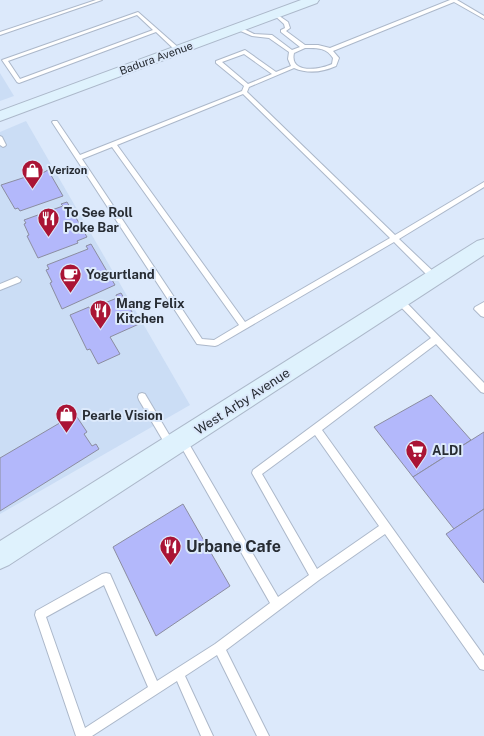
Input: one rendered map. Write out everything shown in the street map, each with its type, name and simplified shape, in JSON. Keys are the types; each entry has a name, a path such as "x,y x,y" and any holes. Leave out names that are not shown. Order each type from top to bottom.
{"street":[{"name":"Badura Avenue","path":"0,116 313,0"},
{"name":"West Arby Avenue","path":"0,556 484,246"}],"lane":[{"path":"0,34 100,0"},
{"path":"330,50 454,0 484,18"},
{"path":"157,30 19,81 5,60 138,13 157,30 178,50"},
{"path":"238,28 248,34 260,38 270,36 288,28 286,23 275,14"},
{"path":"283,31 304,47"},
{"path":"270,36 292,52"},
{"path":"318,46 330,50 336,58 334,65 329,68 316,71 301,69 295,66 290,59 292,52 304,47 318,46"},
{"path":"247,86 218,62 245,52 276,74"},
{"path":"79,158 244,92 247,86 295,66"},
{"path":"244,92 435,278"},
{"path":"55,122 200,342 215,344 484,184"},
{"path":"0,138 3,145"},
{"path":"113,144 244,326"},
{"path":"0,287 17,280"},
{"path":"400,301 484,389"},
{"path":"484,305 478,309 484,314"},
{"path":"315,576 256,473 436,339"},
{"path":"142,397 177,443 277,605"},
{"path":"316,429 484,666"},
{"path":"155,689 106,578 40,615 82,736 219,648 315,576 386,527"},
{"path":"219,648 263,736"},
{"path":"179,674 207,736"}],"shaded area":[{"path":"0,73 14,96 0,101"},
{"path":"26,121 190,405 0,514 0,132"}],"building":[{"name":"Verizon","path":"48,170 63,196 20,211 18,208 15,209 1,185 38,173 39,175"},
{"path":"67,202 87,237 77,241 78,243 38,258 27,236 29,235 24,224 26,223 24,220 63,206 61,204"},
{"path":"91,244 115,285 62,309 50,283 52,282 46,270 49,269 47,265 88,249 86,246"},
{"name":"Mang Felix Kitchen","path":"121,293 139,324 110,337 120,354 98,364 90,349 87,350 70,315 117,298 116,295"},
{"path":"431,395 471,440 413,477 374,427"},
{"path":"75,414 87,432 84,434 92,446 96,444 99,449 0,511 0,458"},
{"path":"484,432 484,509 454,529 413,477"},
{"name":"Urbane Cafe","path":"183,504 230,586 156,636 113,547"},
{"path":"484,509 484,583 446,534"}],"place":[{"name":"Verizon","path":"32,190"},
{"name":"To See Roll Poke Bar","path":"49,238"},
{"name":"Yogurtland","path":"71,294"},
{"name":"Mang Felix Kitchen","path":"101,330"},
{"name":"Pearle Vision","path":"66,434"},
{"name":"ALDI","path":"416,470"},
{"name":"Urbane Cafe","path":"171,566"}]}
